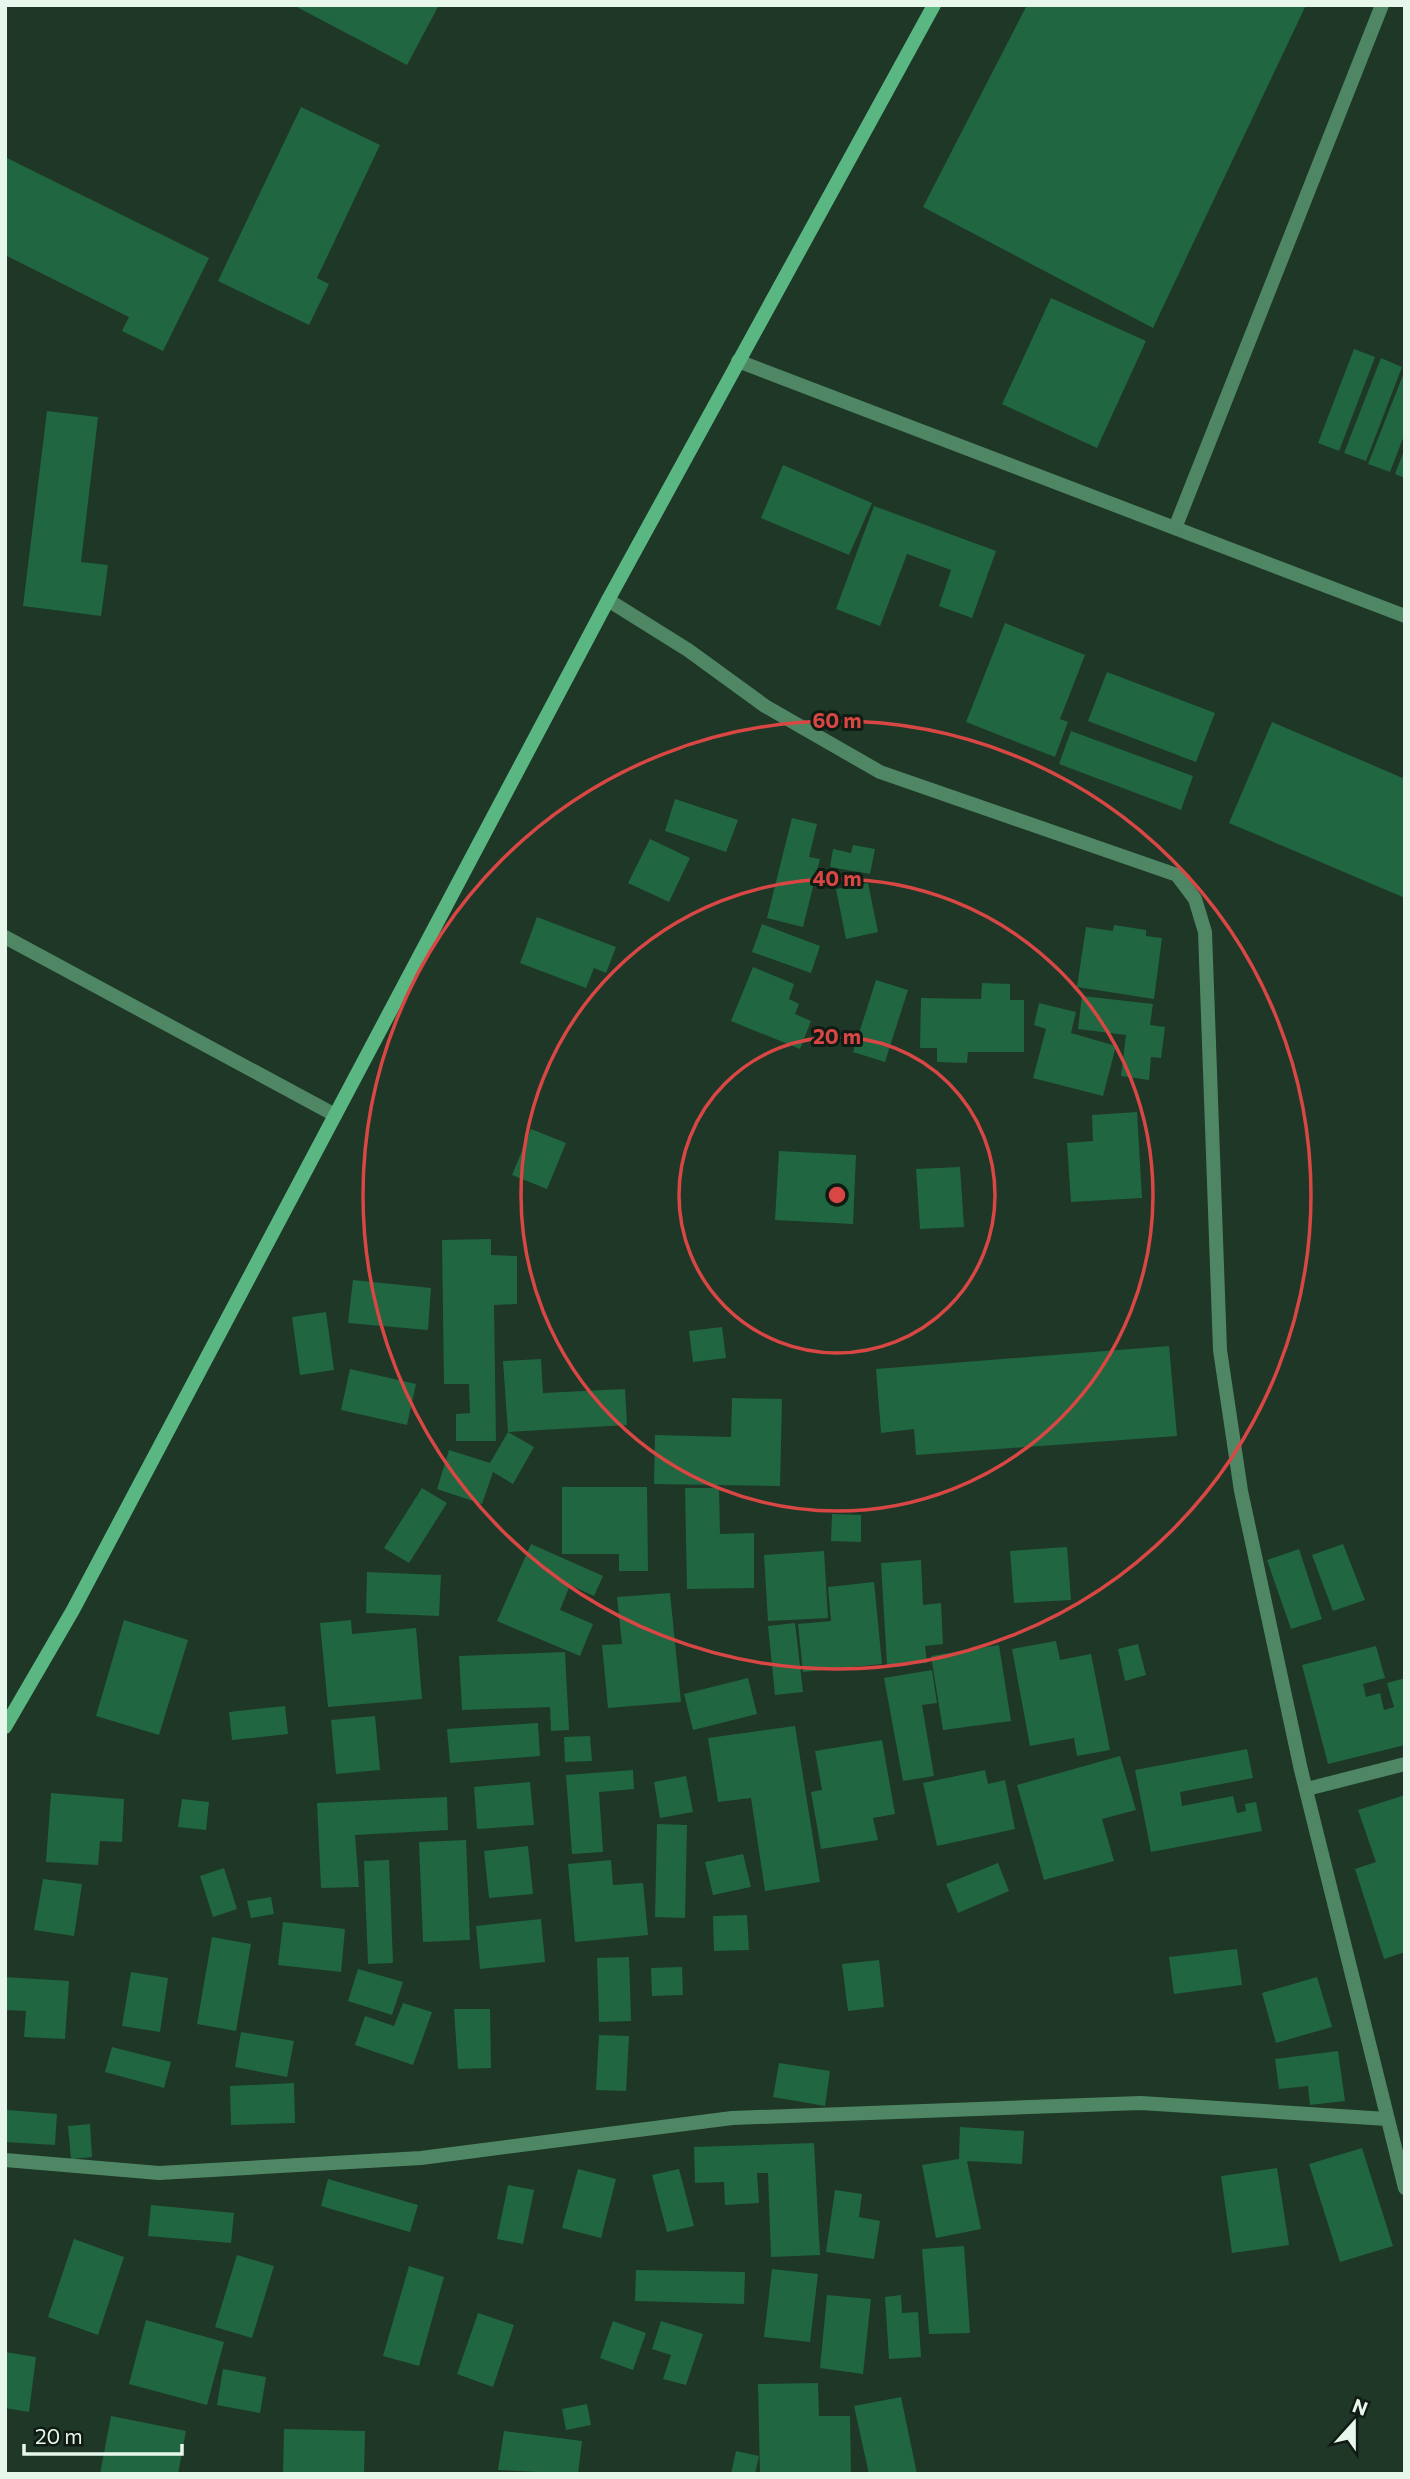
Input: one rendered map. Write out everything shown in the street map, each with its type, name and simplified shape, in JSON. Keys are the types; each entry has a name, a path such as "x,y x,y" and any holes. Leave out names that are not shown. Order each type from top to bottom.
{"main road":[{"path":"5,1727 73,1610 608,600 934,5"}],"street":[{"path":"1175,528 1382,5"},
{"path":"738,361 1405,616"},
{"path":"608,600 688,650 765,706 880,772 1177,875 1195,899 1205,932 1220,1350 1241,1491 1307,1788 1405,2188"},
{"path":"5,937 335,1115"},
{"path":"1307,1788 1405,1764"},
{"path":"5,2160 159,2173 421,2158 732,2118 1141,2103 1387,2119"}],"building":[{"path":"293,5 439,5 407,65"},
{"path":"1027,5 1306,5 1153,328 923,207"},
{"path":"301,107 380,145 317,278 329,284 309,325 218,281"},
{"path":"5,157 209,258 163,351 122,331 129,317 5,255"},
{"path":"1051,298 1146,341 1097,448 1002,404"},
{"path":"1354,349 1375,357 1339,451 1318,443"},
{"path":"1381,358 1402,367 1366,461 1344,453"},
{"path":"1405,370 1405,433 1390,472 1368,464"},
{"path":"47,411 98,417 81,562 108,565 101,616 23,606"},
{"path":"1405,448 1405,478 1395,474"},
{"path":"783,465 872,503 849,555 761,518"},
{"path":"874,506 996,551 972,618 939,606 951,570 907,554 880,626 836,609"},
{"path":"1005,623 1085,655 1060,719 1068,722 1055,757 966,722"},
{"path":"1107,672 1215,713 1196,762 1088,721"},
{"path":"1272,722 1405,779 1405,898 1229,823"},
{"path":"1071,731 1193,776 1181,810 1059,764"},
{"path":"675,799 738,820 726,852 665,831"},
{"path":"792,818 817,824 809,857 820,859 803,927 767,918"},
{"path":"650,839 690,858 669,902 628,883"},
{"path":"853,845 875,849 870,874 830,867 833,849 851,853"},
{"path":"868,883 878,932 846,939 836,889"},
{"path":"537,917 616,947 606,973 594,968 586,988 520,963"},
{"path":"762,924 820,946 811,973 752,952"},
{"path":"1114,925 1146,930 1146,936 1162,938 1154,999 1077,987 1086,927 1113,931"},
{"path":"753,967 794,984 789,999 799,1004 795,1014 811,1021 800,1049 731,1021"},
{"path":"876,980 908,990 885,1062 853,1052"},
{"path":"982,983 1010,984 1010,1000 1024,1000 1024,1052 968,1052 967,1063 937,1062 937,1048 920,1048 921,998 981,999"},
{"path":"1082,996 1153,1004 1150,1025 1165,1027 1161,1058 1151,1057 1149,1080 1121,1076 1126,1035 1078,1029"},
{"path":"1039,1003 1076,1012 1071,1033 1116,1046 1103,1096 1033,1078 1046,1029 1034,1025"},
{"path":"1137,1112 1142,1198 1071,1202 1067,1143 1093,1141 1092,1115"},
{"path":"531,1129 566,1143 547,1189 512,1175"},
{"path":"779,1151 856,1155 853,1224 775,1220"},
{"path":"960,1167 964,1227 920,1229 916,1169"},
{"path":"491,1239 491,1255 517,1256 517,1304 494,1305 496,1441 456,1441 456,1414 470,1413 469,1384 444,1384 442,1240"},
{"path":"353,1280 431,1288 428,1330 348,1323"},
{"path":"326,1312 334,1370 300,1375 292,1317"},
{"path":"722,1327 726,1358 693,1362 689,1331"},
{"path":"1169,1346 1177,1436 916,1455 914,1429 881,1433 876,1369"},
{"path":"541,1359 543,1393 625,1389 627,1425 508,1432 503,1361"},
{"path":"350,1369 416,1384 407,1425 341,1410"},
{"path":"732,1398 782,1399 780,1486 654,1484 655,1435 731,1437"},
{"path":"508,1432 534,1447 513,1484 493,1472 482,1504 437,1489 449,1450 490,1463"},
{"path":"562,1487 647,1487 648,1571 619,1571 619,1554 562,1554"},
{"path":"422,1488 447,1503 409,1563 384,1548"},
{"path":"685,1488 719,1488 720,1534 754,1533 754,1588 687,1589"},
{"path":"832,1514 861,1515 861,1542 831,1541"},
{"path":"531,1544 603,1576 594,1596 570,1585 560,1610 593,1624 580,1656 497,1621"},
{"path":"1343,1544 1365,1600 1333,1611 1312,1555"},
{"path":"1067,1547 1071,1600 1014,1603 1010,1551"},
{"path":"1299,1549 1322,1619 1291,1629 1267,1560"},
{"path":"824,1551 828,1618 768,1621 764,1555"},
{"path":"921,1560 923,1605 941,1603 943,1644 925,1646 927,1663 887,1665 881,1563"},
{"path":"367,1572 441,1575 439,1616 366,1613"},
{"path":"874,1582 882,1664 803,1672 798,1624 831,1621 828,1587"},
{"path":"670,1593 681,1702 608,1708 602,1645 622,1644 617,1597"},
{"path":"124,1620 188,1640 159,1735 96,1716"},
{"path":"351,1620 352,1634 416,1628 422,1699 328,1707 320,1623"},
{"path":"795,1623 803,1692 775,1695 768,1626"},
{"path":"1056,1641 1060,1660 1091,1654 1110,1750 1077,1756 1074,1738 1030,1746 1012,1649"},
{"path":"1138,1644 1146,1675 1125,1681 1118,1649"},
{"path":"999,1645 1011,1721 943,1730 931,1656"},
{"path":"1376,1646 1385,1678 1363,1684 1366,1697 1380,1693 1384,1710 1394,1707 1387,1683 1405,1678 1405,1745 1328,1764 1302,1665"},
{"path":"565,1652 569,1730 551,1731 550,1707 462,1710 459,1656"},
{"path":"932,1670 937,1703 922,1705 934,1776 903,1781 884,1678"},
{"path":"748,1678 757,1714 693,1730 684,1694"},
{"path":"285,1706 288,1734 232,1740 229,1712"},
{"path":"375,1716 380,1770 336,1774 331,1720"},
{"path":"538,1723 540,1756 450,1763 447,1729"},
{"path":"795,1726 820,1882 765,1891 751,1798 718,1802 708,1738"},
{"path":"590,1736 592,1761 565,1762 564,1737"},
{"path":"882,1740 895,1814 873,1818 878,1840 821,1849 811,1792 822,1790 815,1751"},
{"path":"1247,1749 1253,1778 1180,1792 1182,1806 1233,1796 1237,1813 1246,1811 1245,1804 1256,1802 1262,1831 1151,1852 1135,1770"},
{"path":"1120,1756 1136,1810 1102,1819 1114,1861 1044,1880 1017,1785"},
{"path":"633,1770 634,1789 599,1792 603,1852 572,1854 566,1775"},
{"path":"985,1770 988,1784 1005,1780 1015,1829 937,1846 923,1783"},
{"path":"686,1776 693,1812 660,1818 654,1782"},
{"path":"530,1782 534,1825 477,1829 474,1787"},
{"path":"51,1793 124,1799 122,1842 100,1841 98,1865 46,1862"},
{"path":"1405,1795 1405,1952 1384,1959 1355,1869 1376,1862 1358,1810"},
{"path":"447,1797 448,1830 355,1835 359,1887 321,1888 317,1803"},
{"path":"182,1799 209,1802 206,1830 178,1827"},
{"path":"657,1824 687,1825 685,1918 655,1917"},
{"path":"466,1840 470,1940 423,1942 419,1842"},
{"path":"528,1846 533,1894 489,1898 484,1851"},
{"path":"743,1854 751,1887 713,1895 705,1862"},
{"path":"389,1860 393,1963 368,1964 364,1861"},
{"path":"611,1860 613,1885 643,1883 648,1935 575,1942 568,1864"},
{"path":"998,1863 1009,1891 958,1913 946,1884"},
{"path":"224,1868 237,1909 213,1917 200,1876"},
{"path":"43,1879 82,1884 74,1936 34,1930"},
{"path":"271,1897 274,1914 251,1918 247,1901"},
{"path":"747,1915 749,1950 714,1951 713,1916"},
{"path":"541,1919 545,1962 480,1969 476,1926"},
{"path":"283,1922 345,1929 341,1972 278,1965"},
{"path":"212,1937 251,1944 236,2031 197,2024"},
{"path":"1237,1949 1242,1985 1174,1994 1169,1957"},
{"path":"629,1957 631,2021 599,2022 597,1958"},
{"path":"879,1960 884,2007 848,2011 842,1964"},
{"path":"682,1967 683,1995 652,1996 651,1968"},
{"path":"358,1969 403,1982 392,2015 348,2001"},
{"path":"131,1972 168,1978 160,2032 122,2026"},
{"path":"5,1977 69,1981 65,2039 24,2037 26,2011 5,2010"},
{"path":"1317,1977 1332,2027 1276,2043 1262,1993"},
{"path":"403,2003 432,2012 413,2065 355,2045 365,2016 394,2026"},
{"path":"454,2009 490,2009 491,2068 458,2069"},
{"path":"241,2032 294,2041 287,2077 235,2067"},
{"path":"599,2035 629,2036 626,2091 596,2090"},
{"path":"112,2047 171,2062 164,2088 105,2072"},
{"path":"1338,2051 1345,2101 1310,2105 1308,2086 1279,2089 1275,2059"},
{"path":"779,2063 830,2071 825,2106 773,2097"},
{"path":"294,2083 295,2123 231,2125 230,2086"},
{"path":"7,2110 57,2114 55,2145 5,2142"},
{"path":"90,2124 92,2157 71,2159 68,2126"},
{"path":"960,2127 1024,2131 1022,2164 967,2161 981,2229 936,2238 922,2165 959,2159"},
{"path":"814,2143 820,2255 771,2257 768,2173 757,2173 759,2203 725,2205 724,2182 695,2183 694,2147"},
{"path":"1362,2148 1393,2246 1340,2262 1309,2164"},
{"path":"1277,2168 1289,2245 1232,2253 1221,2176"},
{"path":"578,2169 616,2179 601,2238 562,2228"},
{"path":"679,2169 694,2226 667,2232 652,2175"},
{"path":"328,2179 418,2205 410,2232 321,2206"},
{"path":"508,2185 534,2190 523,2244 497,2239"},
{"path":"835,2190 862,2194 859,2217 880,2221 874,2259 826,2252"},
{"path":"151,2205 234,2213 231,2243 148,2236"},
{"path":"74,2239 124,2257 98,2335 48,2317"},
{"path":"964,2246 970,2333 929,2334 922,2249"},
{"path":"237,2255 274,2266 252,2338 215,2327"},
{"path":"409,2266 444,2277 419,2366 383,2356"},
{"path":"772,2269 818,2274 810,2342 764,2337"},
{"path":"636,2270 745,2272 744,2304 635,2301"},
{"path":"827,2295 871,2299 863,2374 820,2368"},
{"path":"901,2295 902,2313 918,2312 921,2357 889,2359 885,2297"},
{"path":"478,2313 514,2325 493,2387 457,2374"},
{"path":"146,2320 224,2342 207,2405 129,2384"},
{"path":"613,2321 646,2333 633,2370 600,2358"},
{"path":"661,2321 703,2334 686,2385 663,2379 671,2355 652,2349"},
{"path":"5,2352 36,2357 29,2412 5,2408"},
{"path":"223,2369 266,2377 260,2413 217,2405"},
{"path":"818,2383 819,2416 850,2416 851,2474 760,2474 758,2384"},
{"path":"901,2397 917,2474 869,2474 854,2406"},
{"path":"587,2404 591,2425 566,2430 562,2409"},
{"path":"111,2416 186,2431 178,2474 100,2474"},
{"path":"284,2429 365,2431 364,2474 283,2474"},
{"path":"504,2431 582,2441 578,2474 498,2470"},
{"path":"736,2451 759,2456 755,2474 731,2474"}]}
